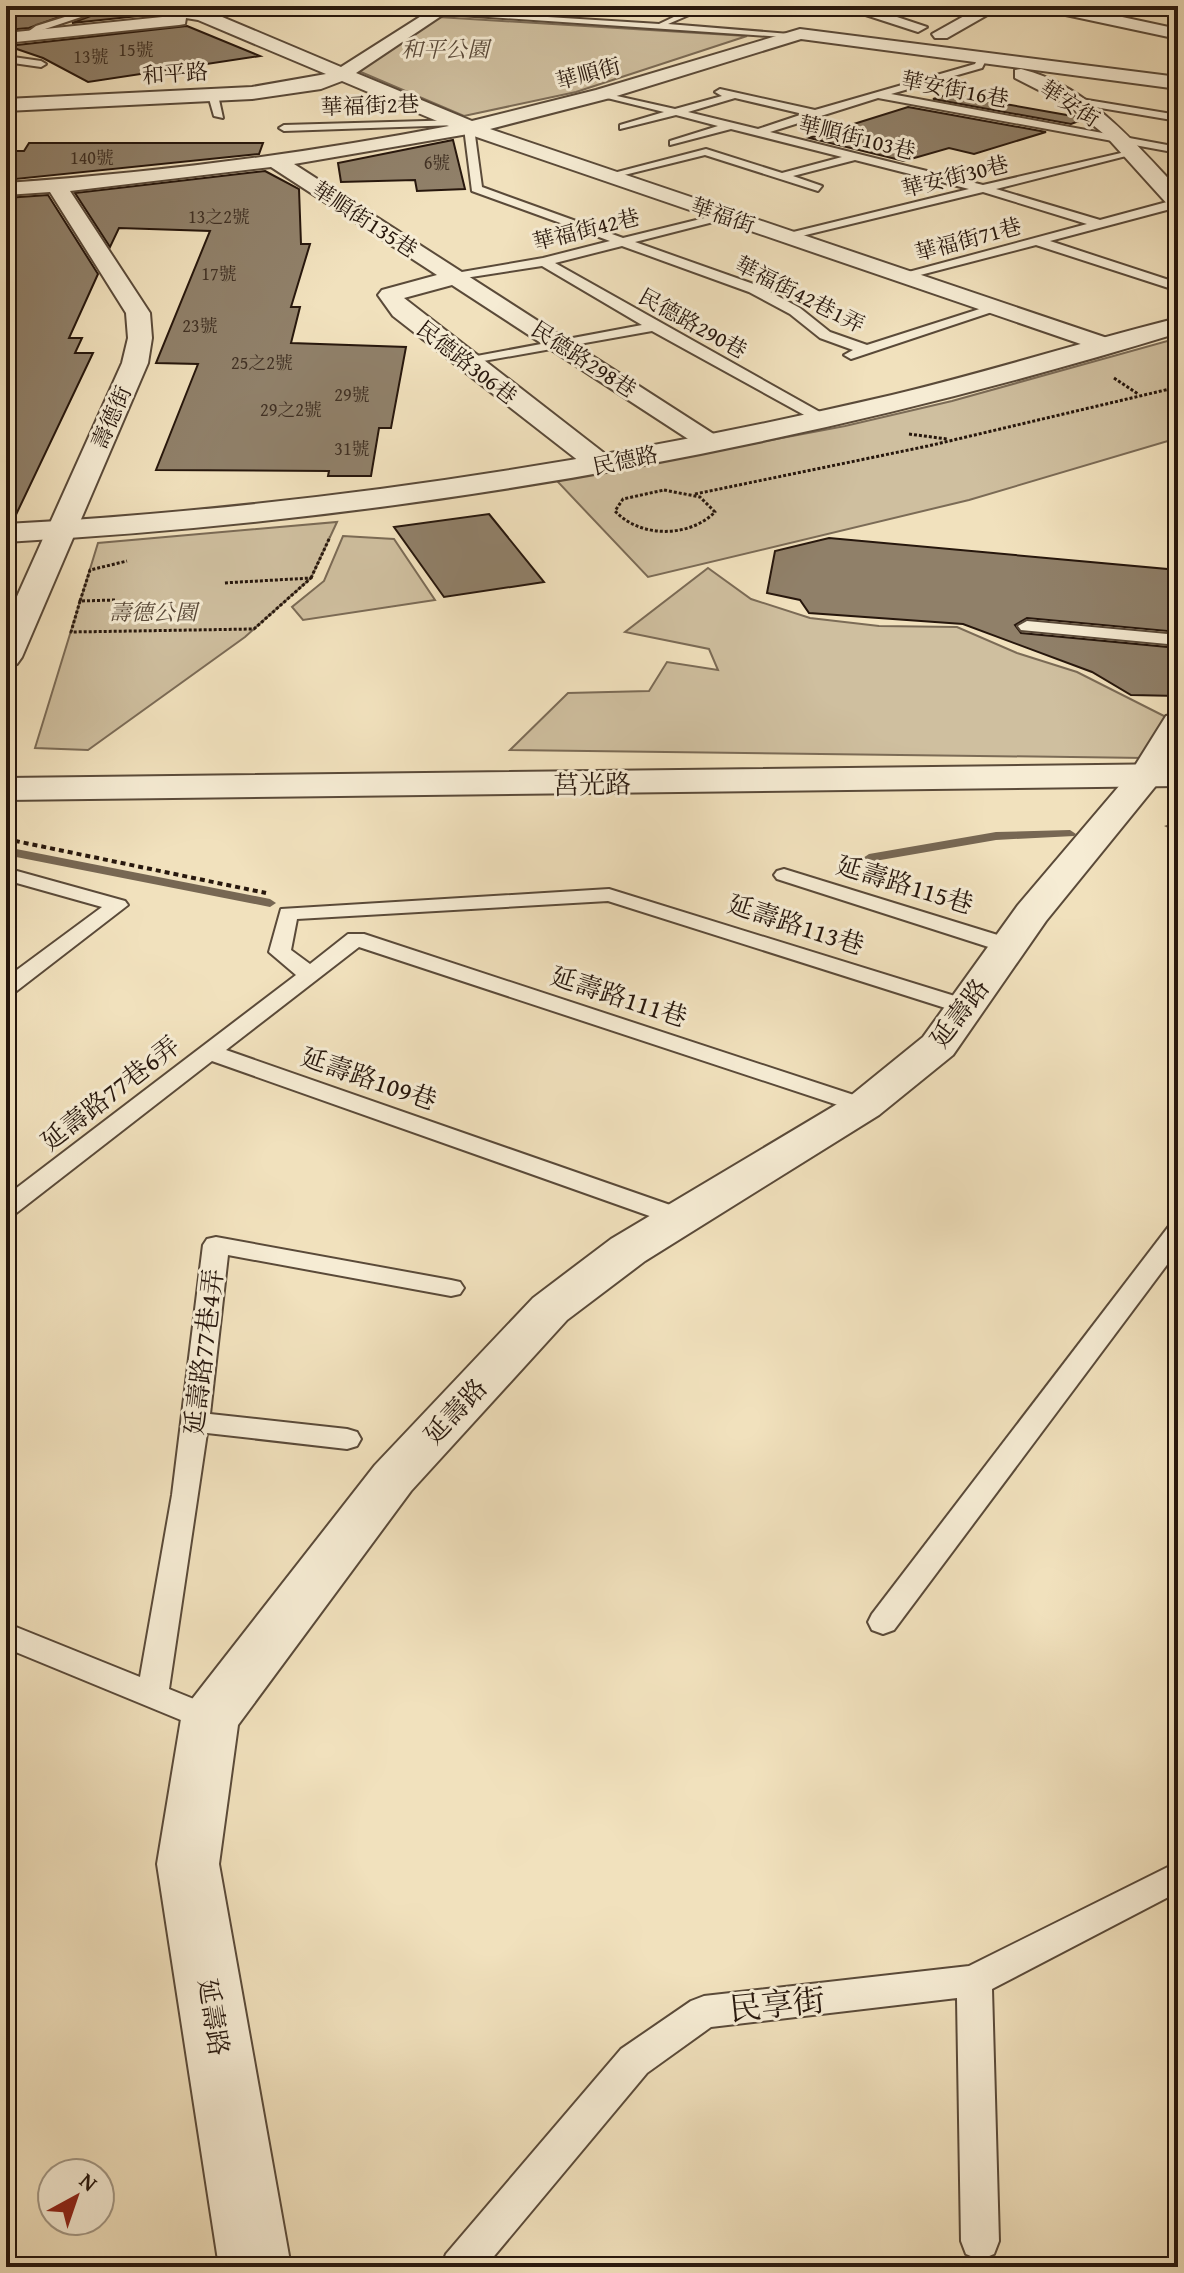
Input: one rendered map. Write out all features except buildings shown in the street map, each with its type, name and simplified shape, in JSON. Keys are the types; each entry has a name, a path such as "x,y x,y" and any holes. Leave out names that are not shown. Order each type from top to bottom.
{"street":[{"path":"140,6 202,15"},
{"path":"6,38 118,29 202,15 231,6"},
{"name":"華安街","path":"846,6 941,34 1075,101 1124,146 1178,203"},
{"path":"941,34 995,6"},
{"path":"1047,6 1178,34"},
{"name":"和平路","path":"6,105 213,95 307,86 344,73 442,9"},
{"path":"798,34 787,29 866,12"},
{"name":"華福街","path":"202,15 463,125 1107,346"},
{"name":"華順街","path":"6,189 125,181 275,161 463,125 603,94 798,34 1178,83"},
{"path":"302,57 330,44"},
{"name":"華順街135巷","path":"275,161 456,277"},
{"name":"壽德街","path":"6,657 135,363 140,338 138,313 56,186"},
{"name":"民德路298巷","path":"456,277 712,442"},
{"name":"民德路306巷","path":"456,277 390,295 401,311 603,466"},
{"name":"民德路","path":"6,533 60,531 350,503 603,466 822,419 1178,325"},
{"path":"1162,776 1178,723"},
{"name":"莒光路","path":"6,789 1162,776"},
{"name":"延壽路","path":"255,2267 188,1864 210,1719 393,1478 550,1309 628,1250 684,1219 864,1106 938,1046 1009,946 1162,776"}],"lane":[{"path":"26,37 39,28 109,6"},
{"path":"550,21 571,6"},
{"path":"657,25 705,6"},
{"path":"1091,15 1135,6"},
{"path":"442,9 550,21 798,34"},
{"name":"華安街16巷","path":"758,133 815,113 979,66 983,56"},
{"path":"6,59 41,64"},
{"path":"720,92 815,113"},
{"name":"華順街103巷","path":"603,94 985,189 1099,224"},
{"path":"213,95 219,116"},
{"path":"624,127 735,95"},
{"name":"華安街16巷","path":"878,95 1124,146 1178,150"},
{"path":"1075,101 1178,118"},
{"name":"華福街2巷","path":"284,128 463,125"},
{"name":"華福街42巷1弄","path":"463,125 476,189 625,240 754,289 795,311 825,335 867,350"},
{"path":"674,143 730,126"},
{"path":"730,160 784,140"},
{"name":"華安街30巷","path":"789,237 985,189 1124,146"},
{"path":"608,176 706,152 818,188"},
{"path":"782,176 854,157"},
{"path":"1036,241 1178,203"},
{"name":"華福街42巷","path":"456,277 544,262 725,215"},
{"name":"華福街71巷","path":"905,277 1036,241 1178,287"},
{"name":"民德路290巷","path":"544,262 654,327 822,419"},
{"path":"849,356 997,308"},
{"path":"466,362 654,327"},
{"path":"1027,626 1178,640"},
{"path":"6,874 118,905 6,988"},
{"name":"延壽路115巷","path":"784,875 1009,946"},
{"name":"延壽路113巷","path":"288,913 609,895 966,1007"},
{"path":"209,1052 309,974 280,952 288,913"},
{"name":"延壽路111巷","path":"309,974 356,939 864,1106"},
{"name":"延壽路77巷6弄","path":"6,1208 209,1052"},
{"name":"延壽路109巷","path":"209,1052 684,1219"},
{"path":"883,1622 1178,1232"},
{"name":"延壽路77巷4弄","path":"152,1695 194,1422 216,1245 451,1288"},
{"path":"194,1422 347,1439"},
{"path":"6,1635 210,1719"},
{"name":"民享街","path":"460,2267 634,2061 704,2012 974,1981 1178,1876"},
{"path":"974,1981 980,2241"}],"path":[{"path":"695,494 706,499 715,512 702,524 689,527 640,527 619,517 615,511 623,499 648,491 695,494 928,446 1178,387"},
{"path":"115,600 80,601 71,632 254,629 311,578 223,583"},
{"path":"6,839 286,897 288,913"}],"green space":[{"name":"和平公園","path":"438,17 747,36 576,92 464,116 356,70"},
{"path":"1178,338 1178,438 969,500 648,577 557,481 845,426 952,401"},
{"name":"壽德公園","path":"337,522 311,578 245,637 88,750 35,748 98,543"},
{"path":"343,536 394,539 435,600 303,620 292,607 324,581"},
{"path":"708,568 751,599 810,618 879,626 957,627 1017,653 1077,672 1168,718 1145,758 510,750 568,693 649,691 667,662 718,670 709,649 625,632"}],"waterway":[{"path":"1170,826 1178,824"},
{"path":"869,858 996,836 1070,834"},
{"path":"6,851 270,903"}]}
